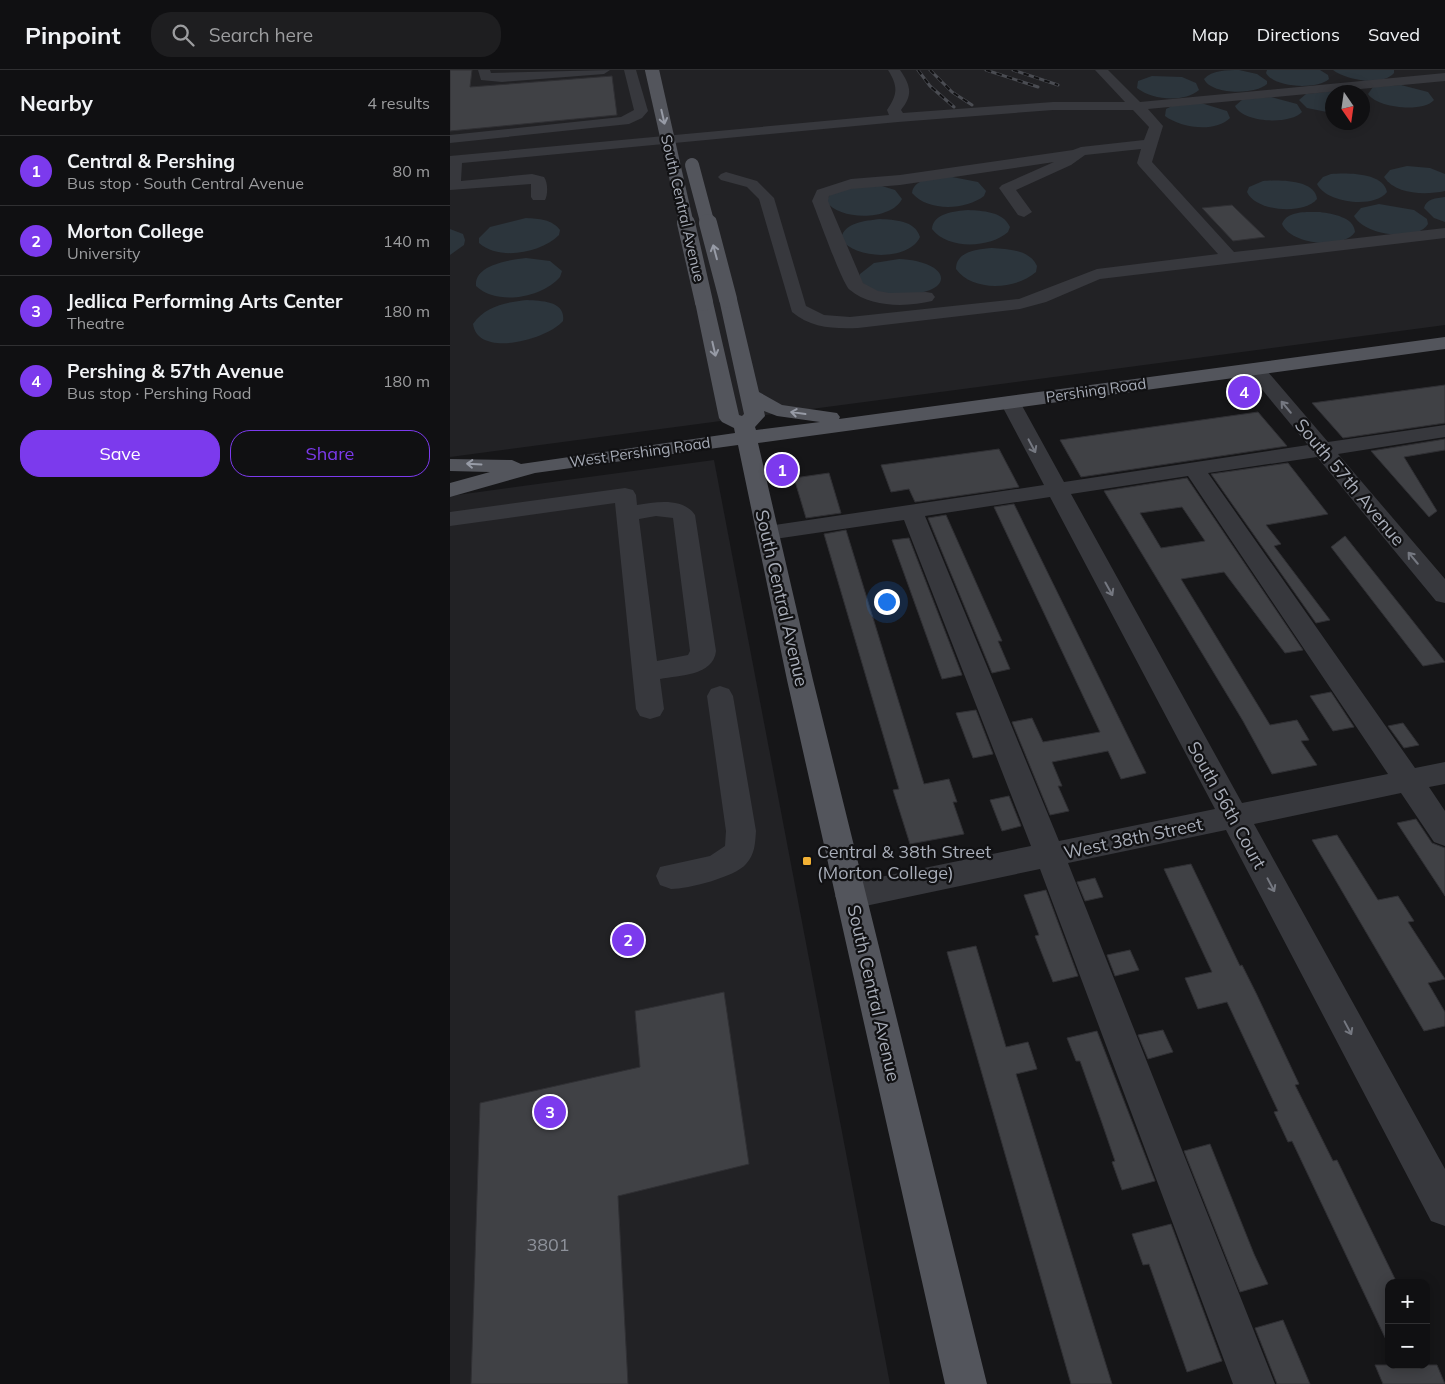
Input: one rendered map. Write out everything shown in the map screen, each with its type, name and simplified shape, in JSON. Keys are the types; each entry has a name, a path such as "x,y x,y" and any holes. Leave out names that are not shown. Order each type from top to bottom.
{"main road":[{"name":"South Central Avenue","path":"652,70 730,418 745,432 851,896 966,1384"},
{"name":"South Central Avenue","path":"682,127 728,299 755,416 745,432"},
{"name":"Pershing Road","path":"745,432 864,422 1445,343"},
{"path":"750,395 777,410 864,422"},
{"name":"West Pershing Road","path":"450,490 533,467 745,432"},
{"name":"West Pershing Road","path":"450,465 533,467"}],"street":[{"path":"484,70 486,77 496,78 604,70"},
{"path":"450,139 614,124 631,118 641,111 630,70"},
{"path":"894,70 904,86 904,98 894,110 898,118"},
{"path":"1101,70 1156,126 1144,163 1230,258"},
{"path":"539,197 539,180 532,179 452,186 452,160 898,118 1052,106 1137,106 1445,77"},
{"path":"491,156 492,136"},
{"path":"1024,212 1007,188 1066,162 1081,151 1150,144"},
{"path":"942,295 886,300 865,294 854,286 820,201 822,193 838,186 852,183 896,180 1077,154"},
{"path":"726,177 752,184 766,198 798,308 808,317 831,323 858,322 1020,304 1036,301 1076,281 1097,274 1445,233"},
{"name":"South 57th Avenue","path":"1255,369 1445,595"},
{"name":"South 56th Court","path":"1010,402 1055,490 1445,1207"},
{"path":"768,533 1445,431"},
{"path":"1194,469 1445,834"},
{"path":"450,519 625,495 650,709"},
{"path":"627,514 665,509 679,511 684,515 703,651 702,658 696,663 646,672"},
{"path":"912,512 1050,855 1254,1384"},
{"path":"671,876 723,864 732,860 739,849 741,831 720,696"},
{"name":"West 38th Street","path":"851,896 1445,773"}],"shaded area":[{"path":"450,70 1445,70 1445,325 450,457"},
{"path":"1239,70 1257,74 1267,81 1267,84 1253,90 1234,92 1215,88 1204,79 1215,72"},
{"path":"1267,70 1320,70 1328,75 1329,79 1315,85 1296,86 1278,82 1266,73"},
{"path":"1333,70 1394,70 1394,73 1381,80 1373,81 1346,77"},
{"path":"1152,76 1182,77 1196,83 1199,90 1185,97 1168,98 1151,95 1137,88 1138,81"},
{"path":"1401,85 1428,92 1434,100 1420,107 1411,108 1390,105 1381,103 1370,96 1370,91 1373,87"},
{"path":"1325,92 1325,112 1307,108 1299,100 1306,94"},
{"path":"1271,97 1297,104 1302,112 1288,119 1267,120 1247,116 1235,106 1243,99"},
{"path":"1201,103 1227,111 1230,118 1216,126 1198,127 1180,123 1165,116 1166,109 1172,106"},
{"path":"1407,166 1430,168 1445,174 1445,191 1429,193 1412,192 1396,187 1384,177 1390,170"},
{"path":"1331,174 1354,174 1371,177 1384,185 1387,192 1372,201 1362,202 1351,202 1330,196 1317,184 1323,177"},
{"path":"947,176 978,182 986,191 984,196 967,204 947,207 927,203 912,193 917,184 921,182 931,178"},
{"path":"1263,181 1286,181 1303,184 1315,192 1317,199 1311,204 1292,209 1281,209 1260,204 1252,199 1247,192 1249,187"},
{"path":"875,184 895,190 902,199 896,206 887,211 877,215 865,216 842,212 833,208 826,201 832,192"},
{"path":"1445,197 1445,222 1434,218 1424,208 1429,201"},
{"path":"1379,204 1414,210 1427,219 1428,224 1422,230 1413,233 1402,235 1390,234 1368,228 1354,216 1361,208"},
{"path":"968,210 997,215 1007,222 1010,227 1008,232 991,241 969,244 948,241 932,229 936,219 940,216 951,212"},
{"path":"1320,212 1342,217 1351,223 1355,232 1349,238 1340,241 1317,243 1296,237 1287,231 1282,224 1288,216 1293,214"},
{"path":"526,218 545,220 557,226 560,230 559,235 542,246 520,253 497,252 487,249 479,243 479,238 490,227"},
{"path":"880,219 909,224 914,227 920,237 914,245 905,250 894,254 882,255 858,251 848,246 841,239 846,229 856,223"},
{"path":"450,229 463,234 465,240 464,245 450,255"},
{"path":"992,248 1018,251 1024,254 1034,261 1037,266 1036,272 1017,282 994,286 972,282 956,269 960,258 969,252"},
{"path":"526,258 550,261 562,271 560,277 542,290 519,297 495,296 476,286 477,279 487,268 503,262"},
{"path":"899,259 929,265 941,277 940,283 933,289 920,293 887,296 876,293 859,280 860,274 874,263"},
{"path":"527,300 552,303 561,309 563,321 555,328 543,334 514,342 500,343 487,341 478,335 473,324 484,313 497,306"},
{"path":"714,460 890,1384 450,1384 450,496"}],"building":[{"path":"450,70 472,70 470,87 612,76 617,115 450,131"},
{"path":"1232,205 1265,237 1233,241 1202,208"},
{"path":"1445,385 1445,423 1343,438 1312,403"},
{"path":"1258,412 1287,446 1081,477 1060,440"},
{"path":"1445,439 1445,450 1404,457 1437,511 1429,517 1371,451"},
{"path":"999,449 1019,487 915,502 909,489 891,492 881,465"},
{"path":"1288,463 1328,514 1266,525 1281,544 1274,546 1330,620 1316,623 1211,474"},
{"path":"829,473 841,513 806,518 794,478"},
{"path":"1187,478 1303,650 1285,653 1224,572 1181,579 1270,725 1297,720 1309,740 1301,741 1317,765 1272,774 1243,721 1104,491","holes":["1182,507 1205,541 1161,548 1140,513"]},
{"path":"1014,504 1146,773 1121,779 1108,751 1052,762 1062,786 1058,786 1069,811 1050,815 1012,722 1032,718 1043,742 1100,732 994,507"},
{"path":"946,515 1002,641 998,641 1010,669 992,673 928,518"},
{"path":"846,530 924,784 949,779 957,802 953,802 964,834 910,844 893,790 899,789 824,534"},
{"path":"1345,536 1445,662 1423,666 1331,547"},
{"path":"909,538 962,675 942,679 892,540"},
{"path":"1331,692 1354,727 1333,731 1310,696"},
{"path":"976,710 993,754 973,758 956,713"},
{"path":"1403,723 1419,745 1404,748 1388,726"},
{"path":"1009,796 1021,826 1002,831 990,800"},
{"path":"1416,819 1432,843 1445,848 1445,896 1397,823"},
{"path":"1337,835 1378,900 1398,896 1414,921 1408,922 1445,979 1428,983 1445,1012 1445,1026 1424,1031 1312,840"},
{"path":"1191,864 1240,966 1242,965 1257,995 1299,1084 1295,1085 1333,1161 1337,1160 1395,1279 1385,1279 1385,1338 1292,1141 1288,1142 1274,1112 1278,1111 1227,1002 1198,1009 1185,978 1212,972 1164,869"},
{"path":"1095,878 1103,897 1085,901 1077,882"},
{"path":"1046,890 1078,976 1053,982 1035,936 1039,935 1024,895"},
{"path":"976,946 1006,1047 1028,1042 1037,1069 1016,1074 1112,1384 1071,1384 947,952"},
{"path":"1130,950 1139,970 1115,976 1107,955"},
{"path":"724,992 749,1164 618,1196 628,1384 471,1384 480,1103 640,1067 635,1011"},
{"path":"1163,1030 1173,1052 1148,1059 1138,1035"},
{"path":"1097,1031 1155,1181 1122,1190 1112,1162 1115,1161 1080,1061 1076,1061 1067,1038"},
{"path":"1210,1144 1268,1284 1240,1292 1184,1151"},
{"path":"1171,1224 1222,1361 1187,1372 1149,1264 1143,1265 1132,1234"},
{"path":"1283,1320 1310,1384 1277,1384 1255,1328"},
{"path":"1375,1365 1385,1365 1385,1369 1430,1369 1430,1365 1437,1365 1445,1384 1383,1384"}],"railway":[{"path":"918,70 930,86 954,107"},
{"path":"930,70 952,92 972,105"},
{"path":"986,70 1038,87"},
{"path":"1013,70 1058,85"}],"place":[{"name":"Pershing & 57th Avenue","path":"1244,392"},
{"name":"Central & Pershing","path":"782,470"},
{"name":"Central & 38th Street (Morton College)","path":"807,861"},
{"name":"Morton College","path":"628,940"},
{"name":"Jedlica Performing Arts Center","path":"550,1112"}]}
